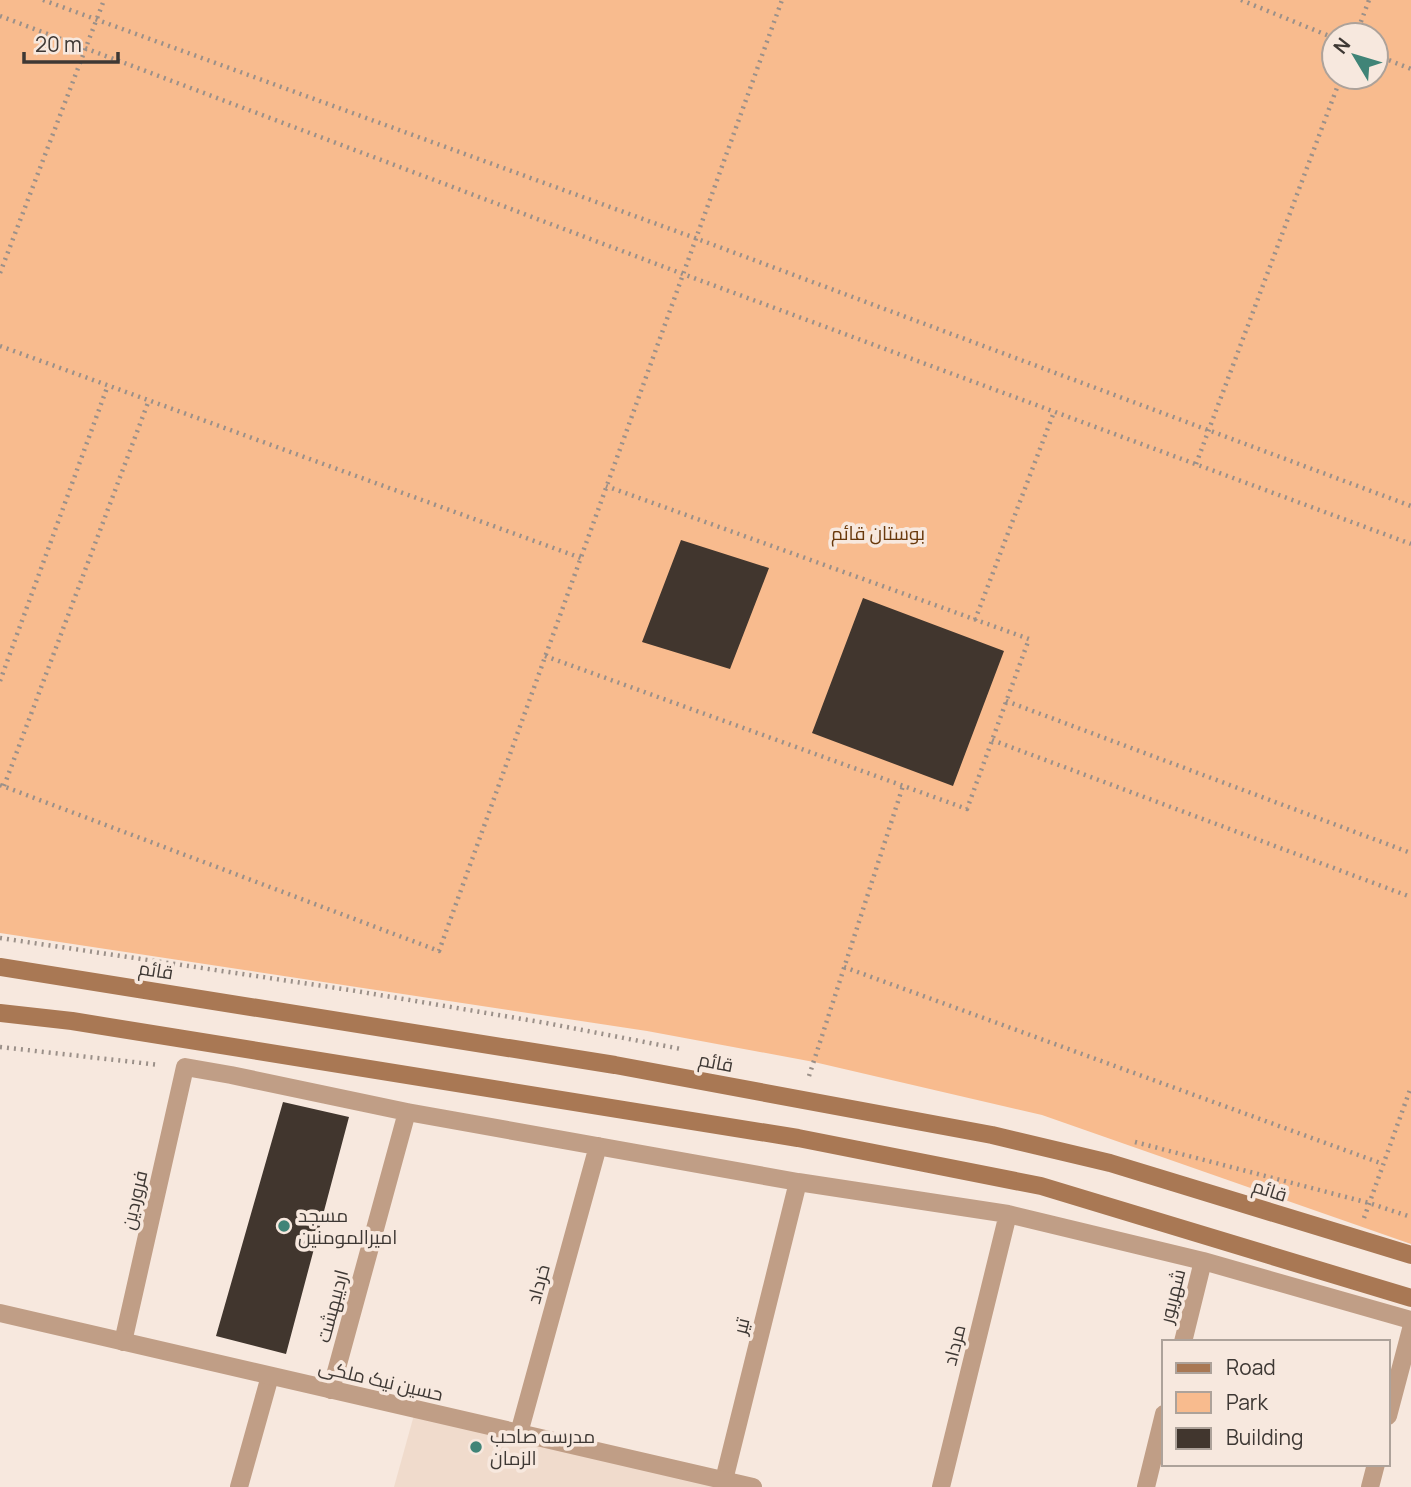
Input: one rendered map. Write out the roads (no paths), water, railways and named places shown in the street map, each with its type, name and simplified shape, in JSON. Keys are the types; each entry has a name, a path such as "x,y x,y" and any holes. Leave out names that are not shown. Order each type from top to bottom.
{"main road":[{"name":"قائم","path":"0,967 615,1065 992,1135 1110,1163 1411,1255"},
{"path":"0,1013 72,1021 784,1136 1027,1184 1411,1298"}],"street":[{"name":"فروردین","path":"123,1342 185,1067 407,1112"},
{"path":"407,1112 798,1182 1008,1214 1203,1261 1411,1320"},
{"name":"اردیبهشت","path":"331,1390 407,1112"},
{"name":"خرداد","path":"519,1433 598,1146"},
{"name":"تیر","path":"723,1480 798,1182"},
{"name":"مرداد","path":"941,1487 1008,1214"},
{"name":"شهریور","path":"1183,1340 1203,1261"},
{"name":"حسین نیک ملکی","path":"0,1313 753,1487"},
{"path":"1390,1408 1411,1329"},
{"path":"239,1487 270,1376"},
{"path":"1146,1487 1162,1422"},
{"path":"1370,1487 1375,1466"}],"place":[{"name":"مسجد امیرالمومنین","path":"284,1226"},
{"name":"مدرسه صاحب الزمان","path":"476,1447"}],"park label":[{"name":"بوستان قائم","path":"878,533"}]}
